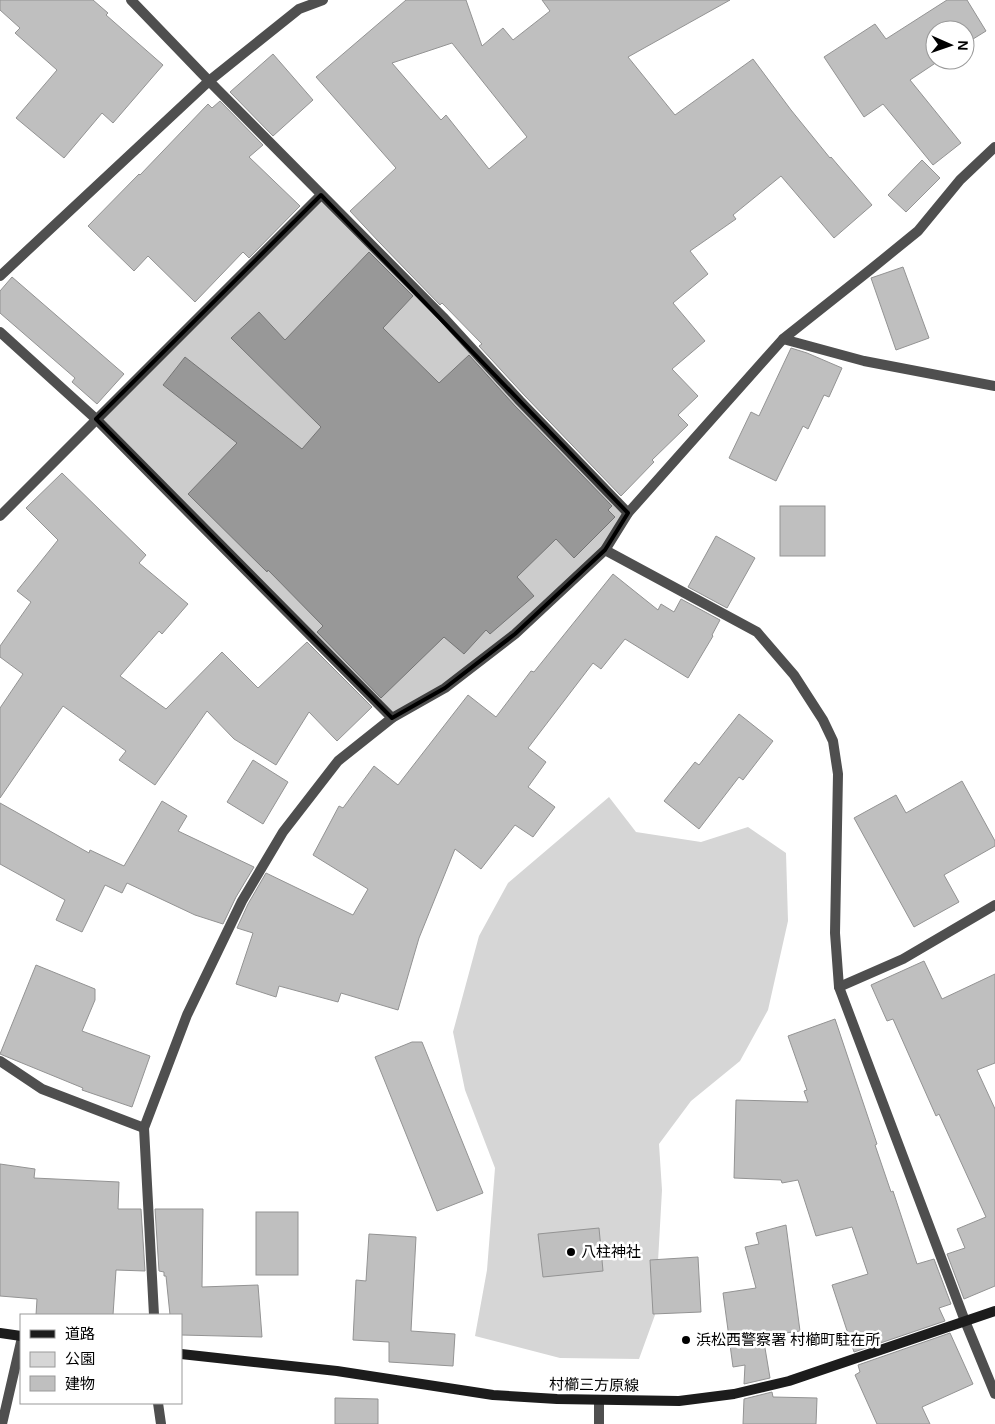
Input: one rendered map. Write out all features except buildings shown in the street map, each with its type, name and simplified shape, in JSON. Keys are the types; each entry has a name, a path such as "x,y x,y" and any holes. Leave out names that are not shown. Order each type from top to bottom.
{"main road":[{"name":"村櫛三方原線","path":"182,1354 337,1371 493,1395 525,1398 678,1401 734,1394 789,1381 995,1311"},
{"path":"0,1333 20,1336"}],"street":[{"path":"131,0 321,196 443,317 520,401 628,513"},
{"path":"0,276 209,81 299,9 323,0"},
{"path":"154,1314 144,1128 187,1015 242,901 283,832 338,761 392,718 445,688 515,634 606,550 628,513 783,339 918,231 960,180 995,147"},
{"path":"0,516 321,196"},
{"path":"0,332 96,419 392,718"},
{"path":"783,339 864,361 995,386"},
{"path":"606,550 757,632 794,674 823,720 833,741 838,774 835,933 839,987 965,1322 995,1394"},
{"path":"839,987 903,959 995,905"},
{"path":"0,1061 42,1089 144,1128"},
{"path":"2,1424 20,1346"},
{"path":"599,1400 599,1424"},
{"path":"158,1404 161,1424"}],"highlighted area":[{"path":"321,195 628,513 605,550 515,634 445,688 392,718 96,419"}],"green space":[{"path":"609,797 636,832 701,842 748,827 786,853 788,921 768,1010 740,1061 691,1101 659,1144 662,1190 655,1315 639,1359 560,1358 475,1336 487,1270 495,1168 465,1090 453,1032 479,936 508,883"}],"place":[{"name":"八柱神社","path":"571,1252"},
{"name":"浜松西警察署 村櫛町駐在所","path":"686,1340"}]}
